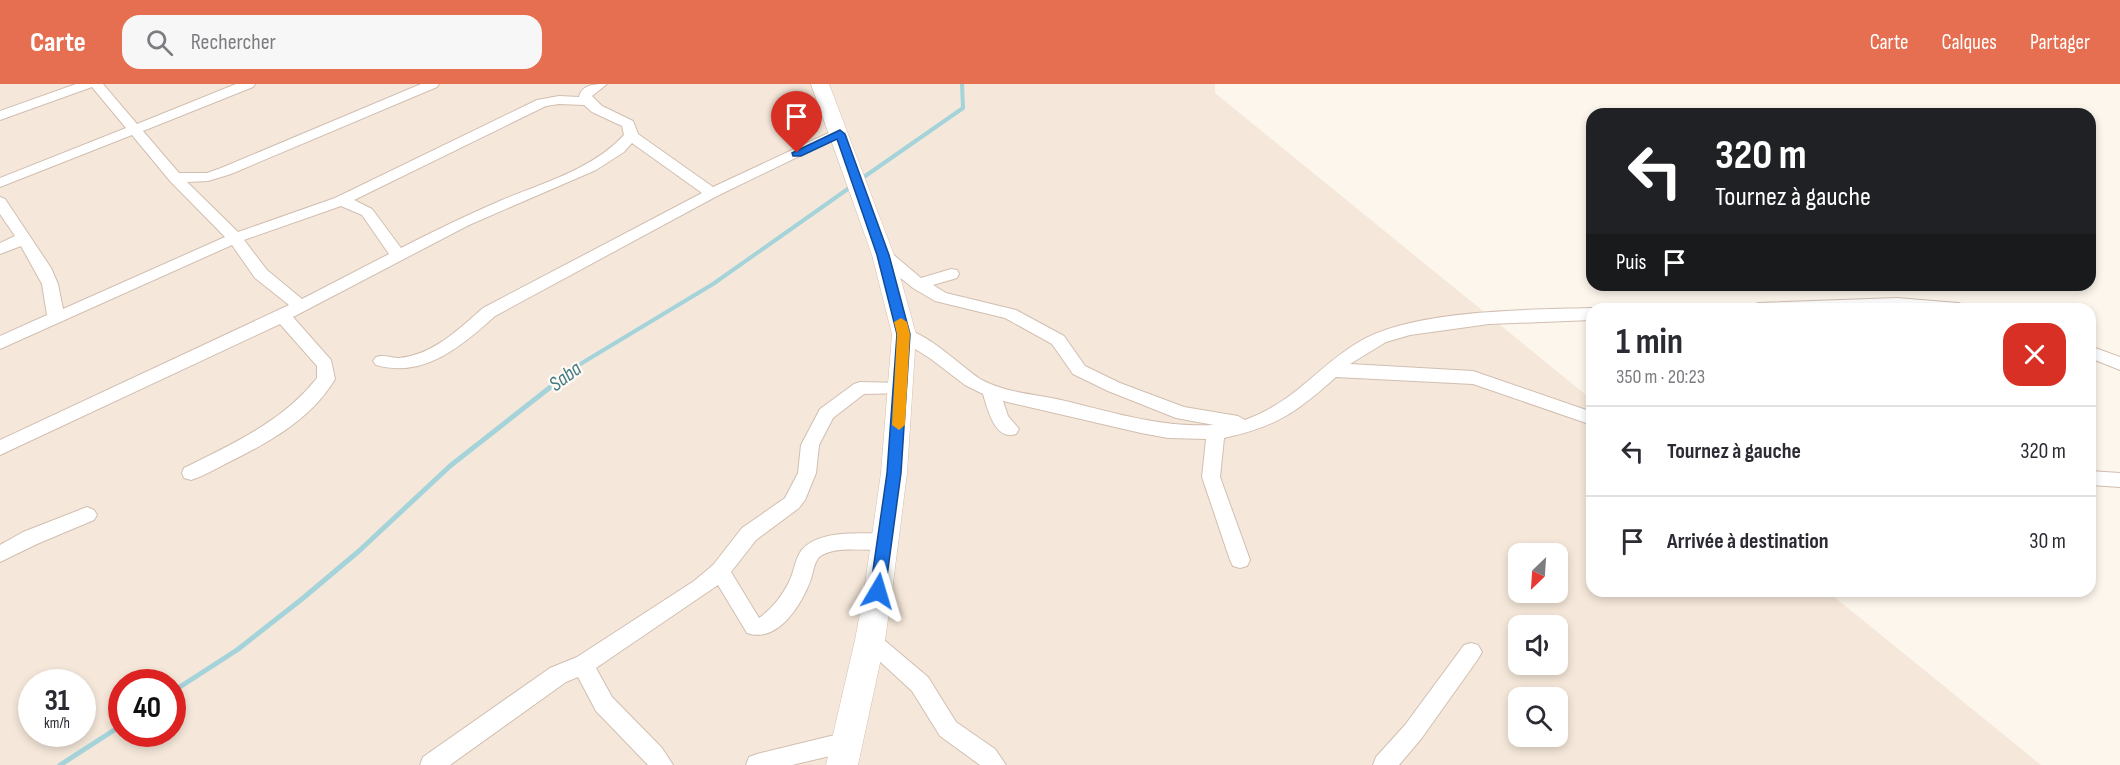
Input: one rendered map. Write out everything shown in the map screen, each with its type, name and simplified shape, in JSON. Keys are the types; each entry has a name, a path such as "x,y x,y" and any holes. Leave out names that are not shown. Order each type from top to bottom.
{"street":[{"path":"0,116 89,84"},
{"path":"96,84 175,178 235,238 261,274 301,306"},
{"path":"0,183 248,84"},
{"path":"175,178 208,177 226,171 432,84"},
{"path":"600,84 585,95 586,100 592,106 628,124 632,136 711,193"},
{"path":"757,765 790,755 845,754 870,640 894,473 904,334 883,255 820,84"},
{"path":"0,343 235,238 340,201 542,104 559,100 586,100"},
{"path":"382,361 398,364 429,357 461,337 500,305 534,290 711,193 840,134"},
{"path":"0,448 282,316 464,222 591,167 619,150 632,136"},
{"path":"340,201 355,205 367,212 399,257"},
{"path":"0,202 50,284 56,318"},
{"path":"0,249 24,238"},
{"path":"883,255 919,284 948,299 1010,314 1024,320 1061,342 1071,361 1079,370 1129,393 1182,413 1248,425"},
{"path":"919,284 951,274"},
{"path":"904,334 942,358 967,378 990,390 1140,428 1168,432 1214,432 1264,420 1284,410 1311,392 1329,371 1363,346 1381,337 1403,331 1492,318 1586,314"},
{"path":"191,473 280,427 312,399 326,379 325,364 282,316"},
{"path":"2096,354 2120,363"},
{"path":"1329,371 1373,370 1427,377 1478,378 1586,417"},
{"path":"431,765 558,675 585,664 683,601 720,571 749,534 792,503 807,473 810,445 826,414 860,388 900,389"},
{"path":"990,390 1000,419 1010,429"},
{"path":"1214,432 1216,455 1211,467 1211,477 1240,560"},
{"path":"2096,478 2120,480"},
{"path":"0,554 30,538 87,515"},
{"path":"720,571 754,627 759,628 771,621 787,603 798,584 808,556 813,551 850,542 884,541"},
{"path":"870,640 908,670 920,684 948,729 987,756 995,765"},
{"path":"1384,765 1413,732 1471,652"},
{"path":"585,664 586,676 594,685 596,693 614,716 649,749 662,765"}],"shaded area":[{"path":"0,84 1215,84 1215,93 1586,395 1586,597 1834,597 2041,765 0,765"}],"waterway":[{"name":"Saba","path":"861,179 963,108 962,84"},
{"name":"Saba","path":"560,380 582,363 713,284 852,186"},
{"name":"Saba","path":"186,683 237,650 302,599 359,551 450,466 562,378"},
{"name":"Saba","path":"60,765 108,734"}],"slow traffic":[{"path":"899,425 904,334 901,322"}],"route":[{"path":"797,153 840,134 883,255 904,334 894,473 878,591"}]}
